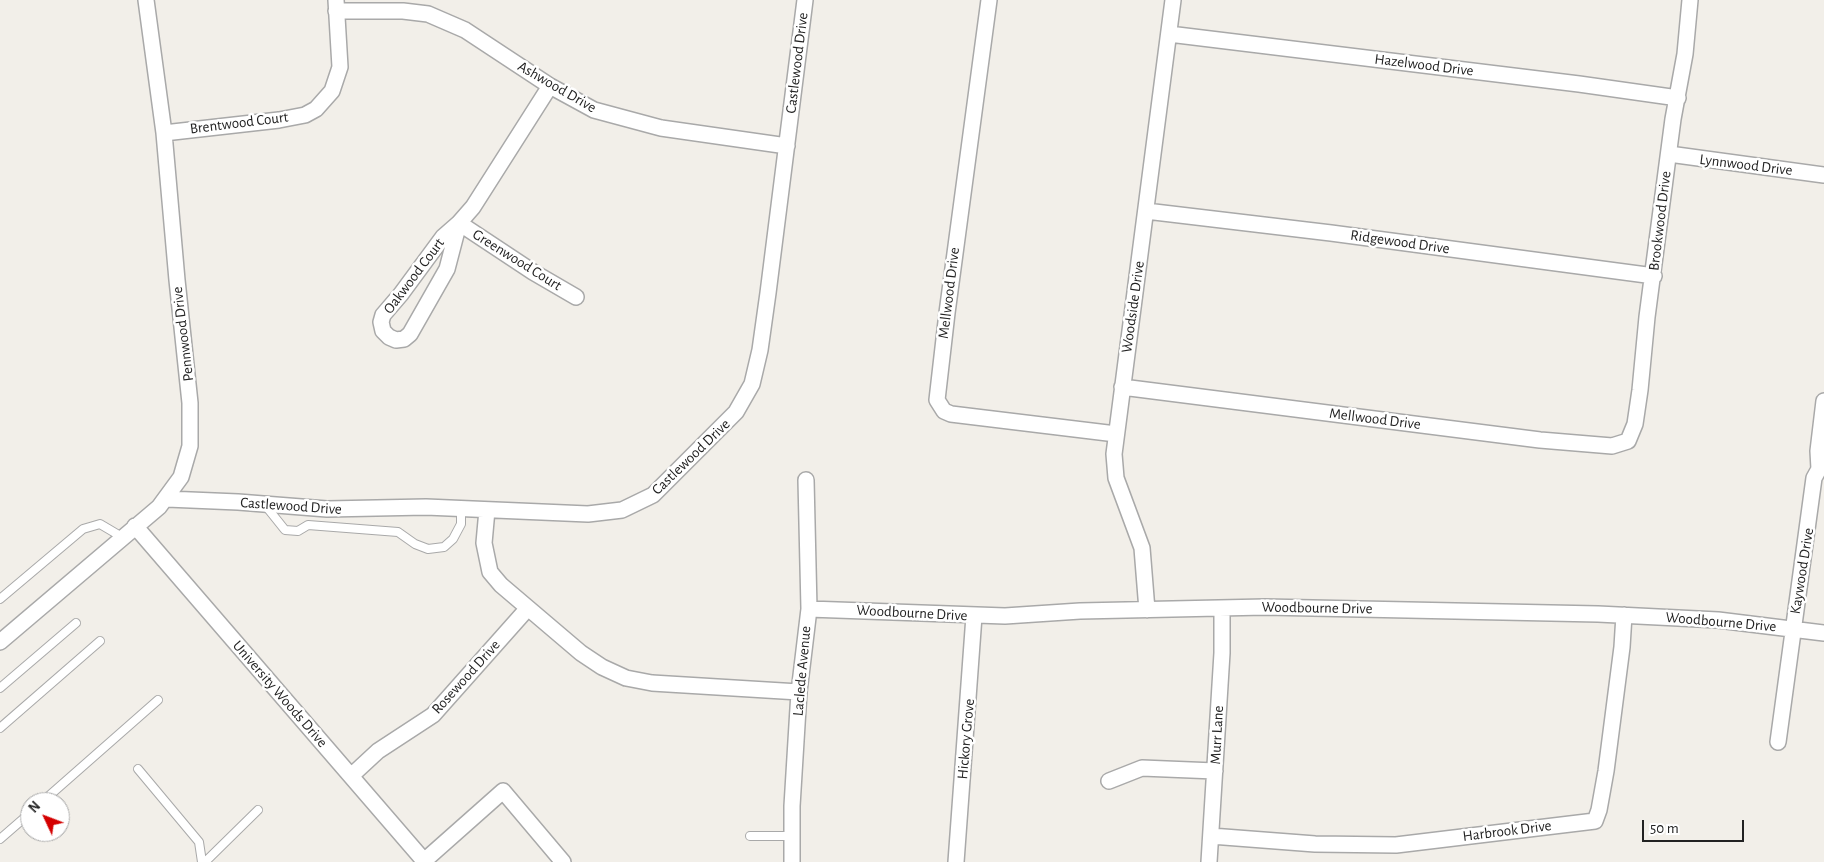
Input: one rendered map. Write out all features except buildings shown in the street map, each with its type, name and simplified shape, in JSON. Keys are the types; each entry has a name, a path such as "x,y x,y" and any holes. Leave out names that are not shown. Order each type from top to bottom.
{"street":[{"name":"Pennwood Drive","path":"0,642 167,499 181,476 190,446 191,418 164,133 146,0"},
{"name":"Castlewood Drive","path":"167,499 327,509 426,507 588,514 622,510 638,504 666,484 736,412 752,384 760,350 805,0"},
{"name":"Mellwood Drive","path":"989,0 946,313 937,400 944,411 951,414 1116,434"},
{"name":"Woodside Drive","path":"1147,610 1142,548 1114,470 1116,434 1173,0"},
{"name":"Brookwood Drive","path":"1628,441 1635,424 1640,390 1690,0"},
{"name":"Brentwood Court","path":"164,133 279,120 305,114 316,109 325,101 337,80 340,67 336,5"},
{"name":"Ashwood Drive","path":"336,5 403,11 435,17 465,30 550,86 594,110 634,122 787,146"},
{"name":"Hazelwood Drive","path":"1169,34 1569,82 1678,98"},
{"name":"Oakwood Court","path":"459,223 447,269 410,334 404,339 396,340 389,337 383,331 381,322 383,315 443,237 459,223 478,200 550,86"},
{"name":"Lynnwood Drive","path":"1669,154 1824,175"},
{"name":"Ridgewood Drive","path":"1146,211 1331,233 1654,276"},
{"name":"Greenwood Court","path":"459,223 533,272 576,297"},
{"name":"Mellwood Drive","path":"1122,387 1540,440 1612,446 1628,441"},
{"name":"Kaywood Drive","path":"1778,742 1814,478 1819,469 1818,451 1824,401"},
{"name":"Laclede Avenue","path":"792,862 791,836 799,692 808,609 806,480"},
{"path":"487,510 484,543 490,572 528,608 591,660 626,678 652,683 799,692"},
{"name":"University Woods Drive","path":"135,526 425,862 503,791 563,862"},
{"name":"Woodbourne Drive","path":"808,609 974,616 1274,607 1624,615 1718,620 1824,633"},
{"name":"Rosewood Drive","path":"350,776 378,751 432,715 528,608"},
{"name":"Murr Lane","path":"1209,862 1222,608"},
{"name":"Harbrook Drive","path":"1211,836 1315,844 1396,845 1595,820 1599,810 1606,771 1622,647 1624,615"},
{"name":"Hickory Grove","path":"956,862 974,616"},
{"path":"1109,780 1142,768 1215,770"}],"lane":[{"path":"264,504 285,530 298,531 308,524 398,532 415,544 428,549 444,547 453,539 461,524 462,509"},
{"path":"0,599 83,529 100,524 122,537"},
{"path":"0,688 76,623"},
{"path":"0,728 100,641"},
{"path":"53,792 158,700"},
{"path":"138,770 199,842 203,862"},
{"path":"203,862 258,810"},
{"path":"0,839 20,822"},
{"path":"750,836 791,836"}]}
